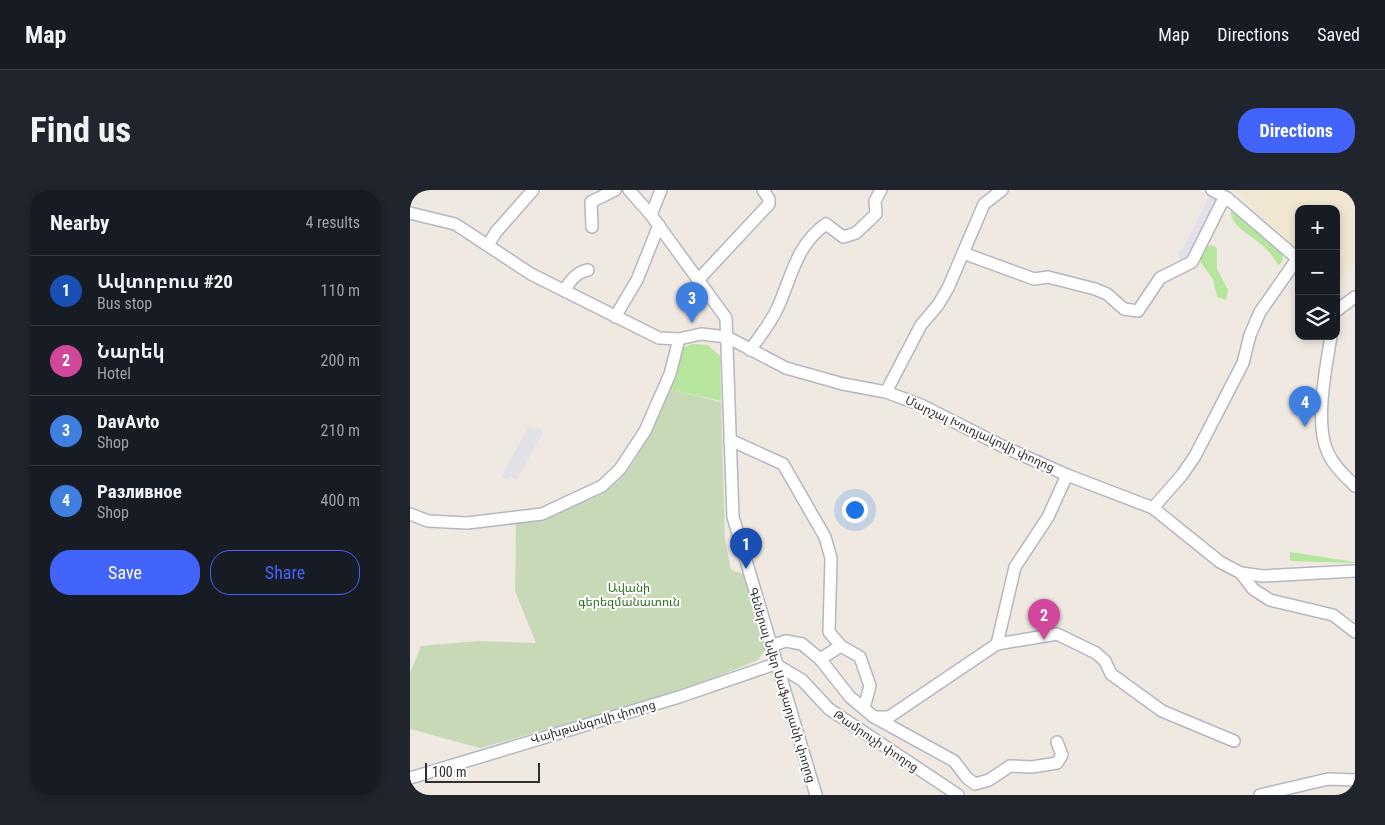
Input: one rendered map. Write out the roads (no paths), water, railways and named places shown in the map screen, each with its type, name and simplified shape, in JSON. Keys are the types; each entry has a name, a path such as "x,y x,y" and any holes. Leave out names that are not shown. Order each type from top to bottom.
{"street":[{"path":"488,245 496,232 534,190"},
{"path":"592,227 591,202 615,190"},
{"name":"Գեներալ Նվեր Սաֆարյանի փողոց","path":"629,190 659,225 726,318 733,517 775,664 816,795"},
{"path":"651,215 661,190"},
{"path":"699,279 769,204 769,199 763,190"},
{"path":"750,350 766,329 778,308 803,246 812,234 826,224 843,237 856,233 876,214 875,201 881,190"},
{"path":"886,392 922,325 938,305 948,288 984,204 1002,190"},
{"path":"1212,190 1227,198 1295,256"},
{"path":"962,253 1034,279 1048,277 1095,289 1107,294 1124,309 1138,311 1160,278 1192,262 1221,204 1227,198"},
{"name":"Մարշալ Խուդյակովի փողոց","path":"410,213 455,224 531,274 567,287 616,317 659,338 679,339 701,334 727,337 786,368 886,392 948,417 1002,446 1066,475 1153,508 1220,562 1241,573 1263,576 1355,571"},
{"path":"616,317 637,280 659,225"},
{"path":"1153,508 1182,475 1195,456 1243,363 1250,335 1260,312 1281,279 1295,263"},
{"path":"567,287 578,274 588,270"},
{"path":"1340,308 1355,296"},
{"path":"410,514 428,520 467,523 542,514 602,486 620,469 645,431 670,374 679,339"},
{"path":"1330,340 1323,402 1323,437 1328,452 1338,468 1355,486"},
{"path":"730,440 783,464 825,537 831,558 829,632 841,646 860,658 870,686 864,708"},
{"path":"997,644 1015,567 1048,517 1066,475"},
{"path":"1241,573 1253,589 1270,600 1333,615 1355,632"},
{"path":"874,717 889,717 997,644 1056,634 1096,653 1105,661 1110,674 1162,711 1234,740"},
{"path":"770,646 786,640 802,644 820,659 850,697 874,717 959,764 967,778 976,784 988,780 1010,766 1032,768 1058,763 1062,755 1058,742"},
{"path":"820,659 841,646"},
{"name":"Վախթանգովի փողոց","path":"410,778 679,698 775,664"},
{"name":"Թամրուչի փողոց","path":"775,664 802,680 829,709 958,795"},
{"path":"1260,795 1328,779 1355,780"}],"place":[{"name":"DavAvto","path":"692,323"},
{"name":"Разливное","path":"1305,427"},
{"name":"Ավտոբուս #20","path":"746,569"},
{"name":"Նարեկ","path":"1044,640"}],"park label":[{"name":"Ավանի գերեզմանատուն","path":"629,595"}]}
